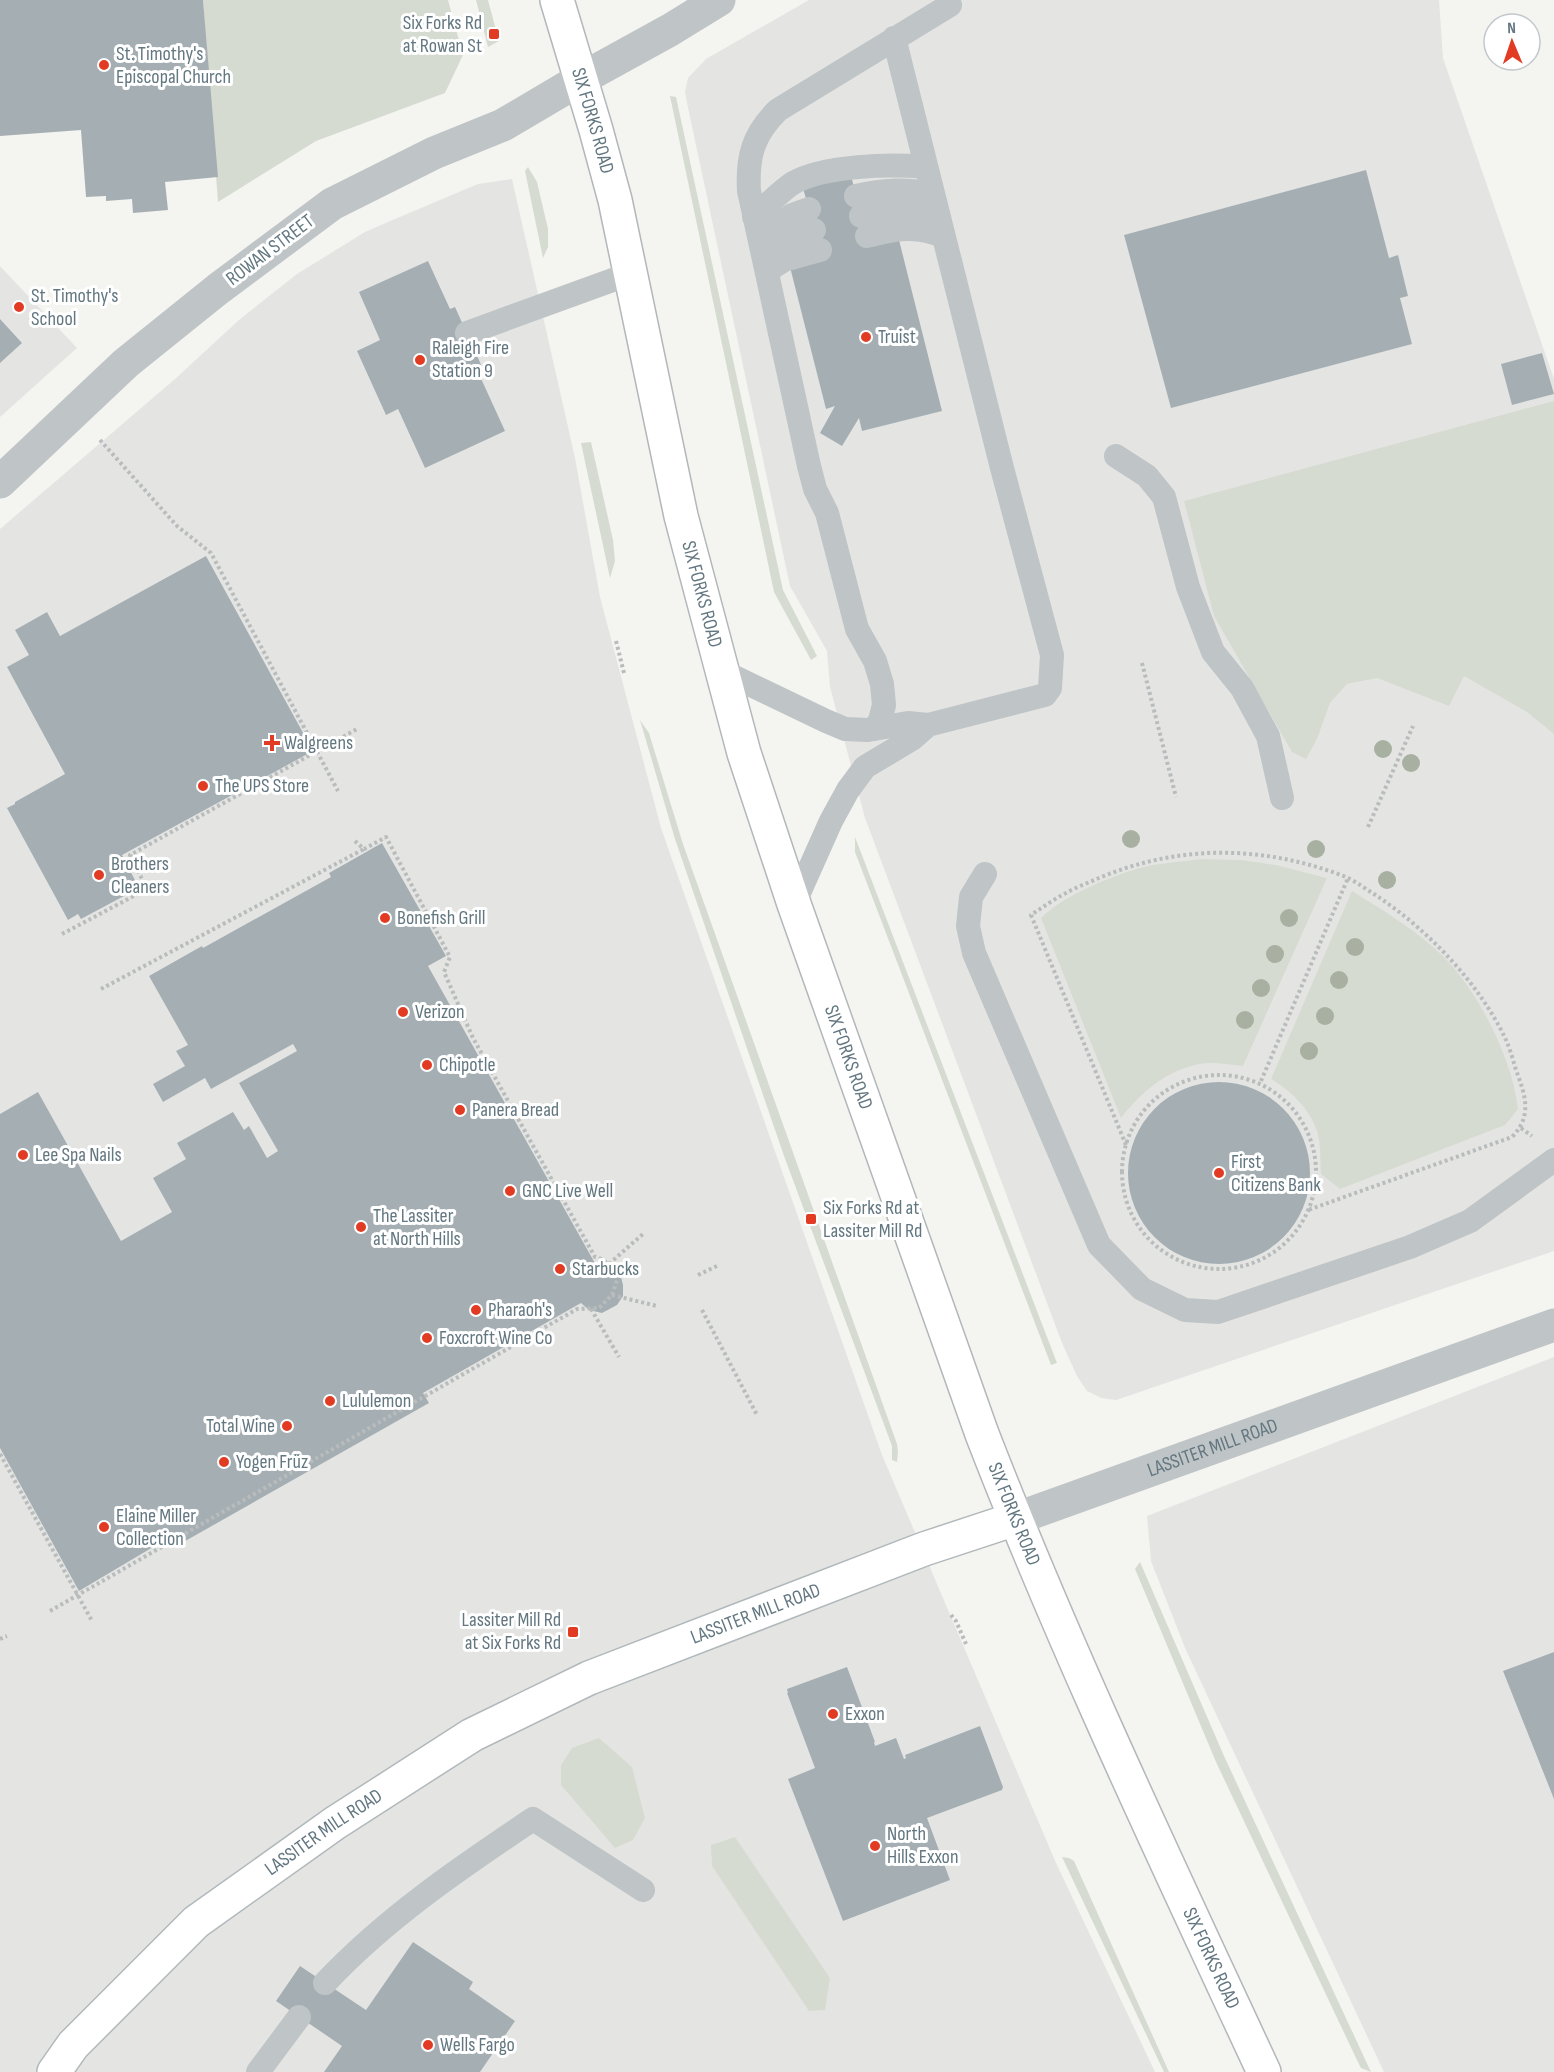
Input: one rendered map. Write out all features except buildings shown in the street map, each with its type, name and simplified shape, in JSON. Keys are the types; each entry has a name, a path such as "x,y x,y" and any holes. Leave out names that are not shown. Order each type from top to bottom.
{"main road":[{"name":"SIX FORKS ROAD","path":"557,0 615,200 681,516 744,753 794,904 982,1434 1015,1519 1133,1793 1264,2072"},
{"name":"LASSITER MILL ROAD","path":"54,2072 73,2045 196,1922 335,1823 472,1736 589,1678 924,1549 1015,1519"}],"street":[{"name":"ROWAN STREET","path":"0,482 126,363 218,289 332,204 434,153 503,125 719,0"},
{"name":"LASSITER MILL ROAD","path":"1015,1519 1554,1325"}],"lane":[{"path":"874,729 880,721 884,705 882,684 875,661 857,629 827,513 812,477 749,191 748,171 753,145 764,124 778,110 950,5"},
{"path":"722,671 845,729 874,729 908,723 928,725 1045,695 1050,688 1052,655 1002,468 894,38"},
{"path":"761,246 783,190 806,178 840,169 888,165 926,167"},
{"path":"935,203 900,207 861,216 904,228 924,230 944,237"},
{"path":"792,215 814,230 784,260 761,246 792,215"},
{"path":"467,333 632,273"},
{"path":"1116,456 1147,476 1164,497 1188,587 1213,652 1242,688 1268,736 1282,798"},
{"path":"794,904 831,821 848,790 865,767 912,739 928,725"},
{"path":"985,874 971,897 968,926 974,953 1099,1245 1142,1289 1185,1310 1218,1312 1410,1247 1470,1221 1554,1160"},
{"path":"325,1983 354,1952 447,1877 533,1819 643,1890"},
{"path":"258,2072 299,2017"}],"path":[{"path":"100,440 177,526 211,553 338,790"},
{"path":"616,640 624,673"},
{"path":"1142,663 1176,797"},
{"path":"1368,827 1413,726"},
{"path":"62,934 147,889 130,855 357,729"},
{"path":"50,1611 566,1315 577,1309 599,1308 612,1295 616,1280 609,1264 602,1258 595,1257 473,1038 444,972 450,957 386,837 101,989"},
{"path":"355,842 364,849"},
{"path":"1126,1145 1032,915 1067,892 1125,867 1185,854 1235,852 1293,861 1348,878 1400,911 1449,957 1481,998 1506,1040 1521,1083 1526,1112 1521,1128 1512,1137 1308,1210"},
{"path":"1261,1082 1348,878"},
{"path":"1205,1076 1235,1076 1261,1082 1287,1102 1308,1127 1314,1159 1315,1186 1308,1210 1296,1230 1279,1247 1260,1261 1237,1269 1204,1269 1184,1263 1154,1246 1134,1224 1125,1196 1123,1167 1126,1145 1134,1126 1149,1106 1173,1086 1205,1076"},
{"path":"609,1264 644,1233"},
{"path":"698,1275 719,1264"},
{"path":"612,1295 657,1306"},
{"path":"591,1308 619,1358"},
{"path":"702,1310 757,1415"},
{"path":"0,1454 92,1621"},
{"path":"951,1615 966,1644"},
{"path":"0,1639 7,1636"}],"shaded area":[{"path":"203,0 448,0 463,55 445,93 316,141 218,202"},
{"path":"476,0 488,0 499,41 488,47"},
{"path":"809,0 1439,0 1443,58 1554,379 1554,1251 1116,1400 1101,1398 1087,1391 1077,1376 1062,1343 865,818 830,687 827,651 790,586 687,103 685,92 688,78 706,59"},
{"path":"670,96 676,97 783,590 817,656 811,660 774,592"},
{"path":"528,167 537,182 548,229 548,247 543,258 525,171"},
{"path":"512,179 575,458 600,597 661,828 882,1455 1056,1863 1155,2072 0,2072 0,529 175,379 239,320 297,274 365,232 478,184"},
{"name":"St. Timothy's School","path":"0,266 77,348 0,417"},
{"path":"1554,401 1554,734 1527,712 1464,676 1449,706 1377,678 1347,684 1330,703 1317,739 1306,759 1292,752 1214,616 1184,501"},
{"path":"591,442 613,540 615,561 610,578 581,443"},
{"path":"640,720 649,733 683,844 897,1444 897,1462 892,1460 892,1446 784,1156 675,839"},
{"path":"855,837 1057,1363 1051,1365 855,852"},
{"path":"1201,859 1241,860 1276,865 1327,878 1243,1066 1205,1063 1177,1071 1146,1091 1121,1118 1041,918 1073,895 1111,878 1144,867"},
{"path":"1352,891 1424,939 1458,973 1492,1028 1509,1069 1518,1109 1505,1125 1340,1189 1321,1174 1318,1136 1310,1115 1292,1094 1271,1079"},
{"path":"1554,1357 1554,2072 1384,2072 1185,1648 1151,1561 1147,1516"},
{"path":"1140,1562 1224,1756 1371,2072 1361,2068 1216,1762 1135,1569"},
{"path":"599,1738 632,1767 645,1818 633,1840 615,1848 561,1785 561,1765 572,1748"},
{"path":"735,1837 830,1978 825,2010 809,2011 712,1866 711,1845"},
{"path":"1062,1857 1074,1861 1169,2072 1164,2072"}],"place":[{"name":"Six Forks Rd at Rowan St","path":"494,34"},
{"name":"St. Timothy's Episcopal Church","path":"104,65"},
{"name":"St. Timothy's School","path":"19,307"},
{"name":"Truist","path":"866,337"},
{"name":"Raleigh Fire Station 9","path":"420,360"},
{"name":"Walgreens","path":"272,743"},
{"name":"The UPS Store","path":"203,786"},
{"name":"Brothers Cleaners","path":"99,875"},
{"name":"Bonefish Grill","path":"385,918"},
{"name":"Verizon","path":"403,1012"},
{"name":"Chipotle","path":"427,1065"},
{"name":"Panera Bread","path":"460,1110"},
{"name":"Lee Spa Nails","path":"23,1155"},
{"name":"First Citizens Bank","path":"1219,1173"},
{"name":"GNC Live Well","path":"510,1191"},
{"name":"Six Forks Rd at Lassiter Mill Rd","path":"811,1219"},
{"name":"The Lassiter at North Hills","path":"361,1227"},
{"name":"Starbucks","path":"560,1269"},
{"name":"Pharaoh's","path":"476,1310"},
{"name":"Foxcroft Wine Co","path":"427,1338"},
{"name":"Lululemon","path":"330,1401"},
{"name":"Total Wine","path":"287,1426"},
{"name":"Yogen Früz","path":"224,1462"},
{"name":"Elaine Miller Collection","path":"104,1527"},
{"name":"Lassiter Mill Rd at Six Forks Rd","path":"573,1632"},
{"name":"Exxon","path":"833,1714"},
{"name":"North Hills Exxon","path":"875,1846"},
{"name":"Wells Fargo","path":"428,2045"}]}
